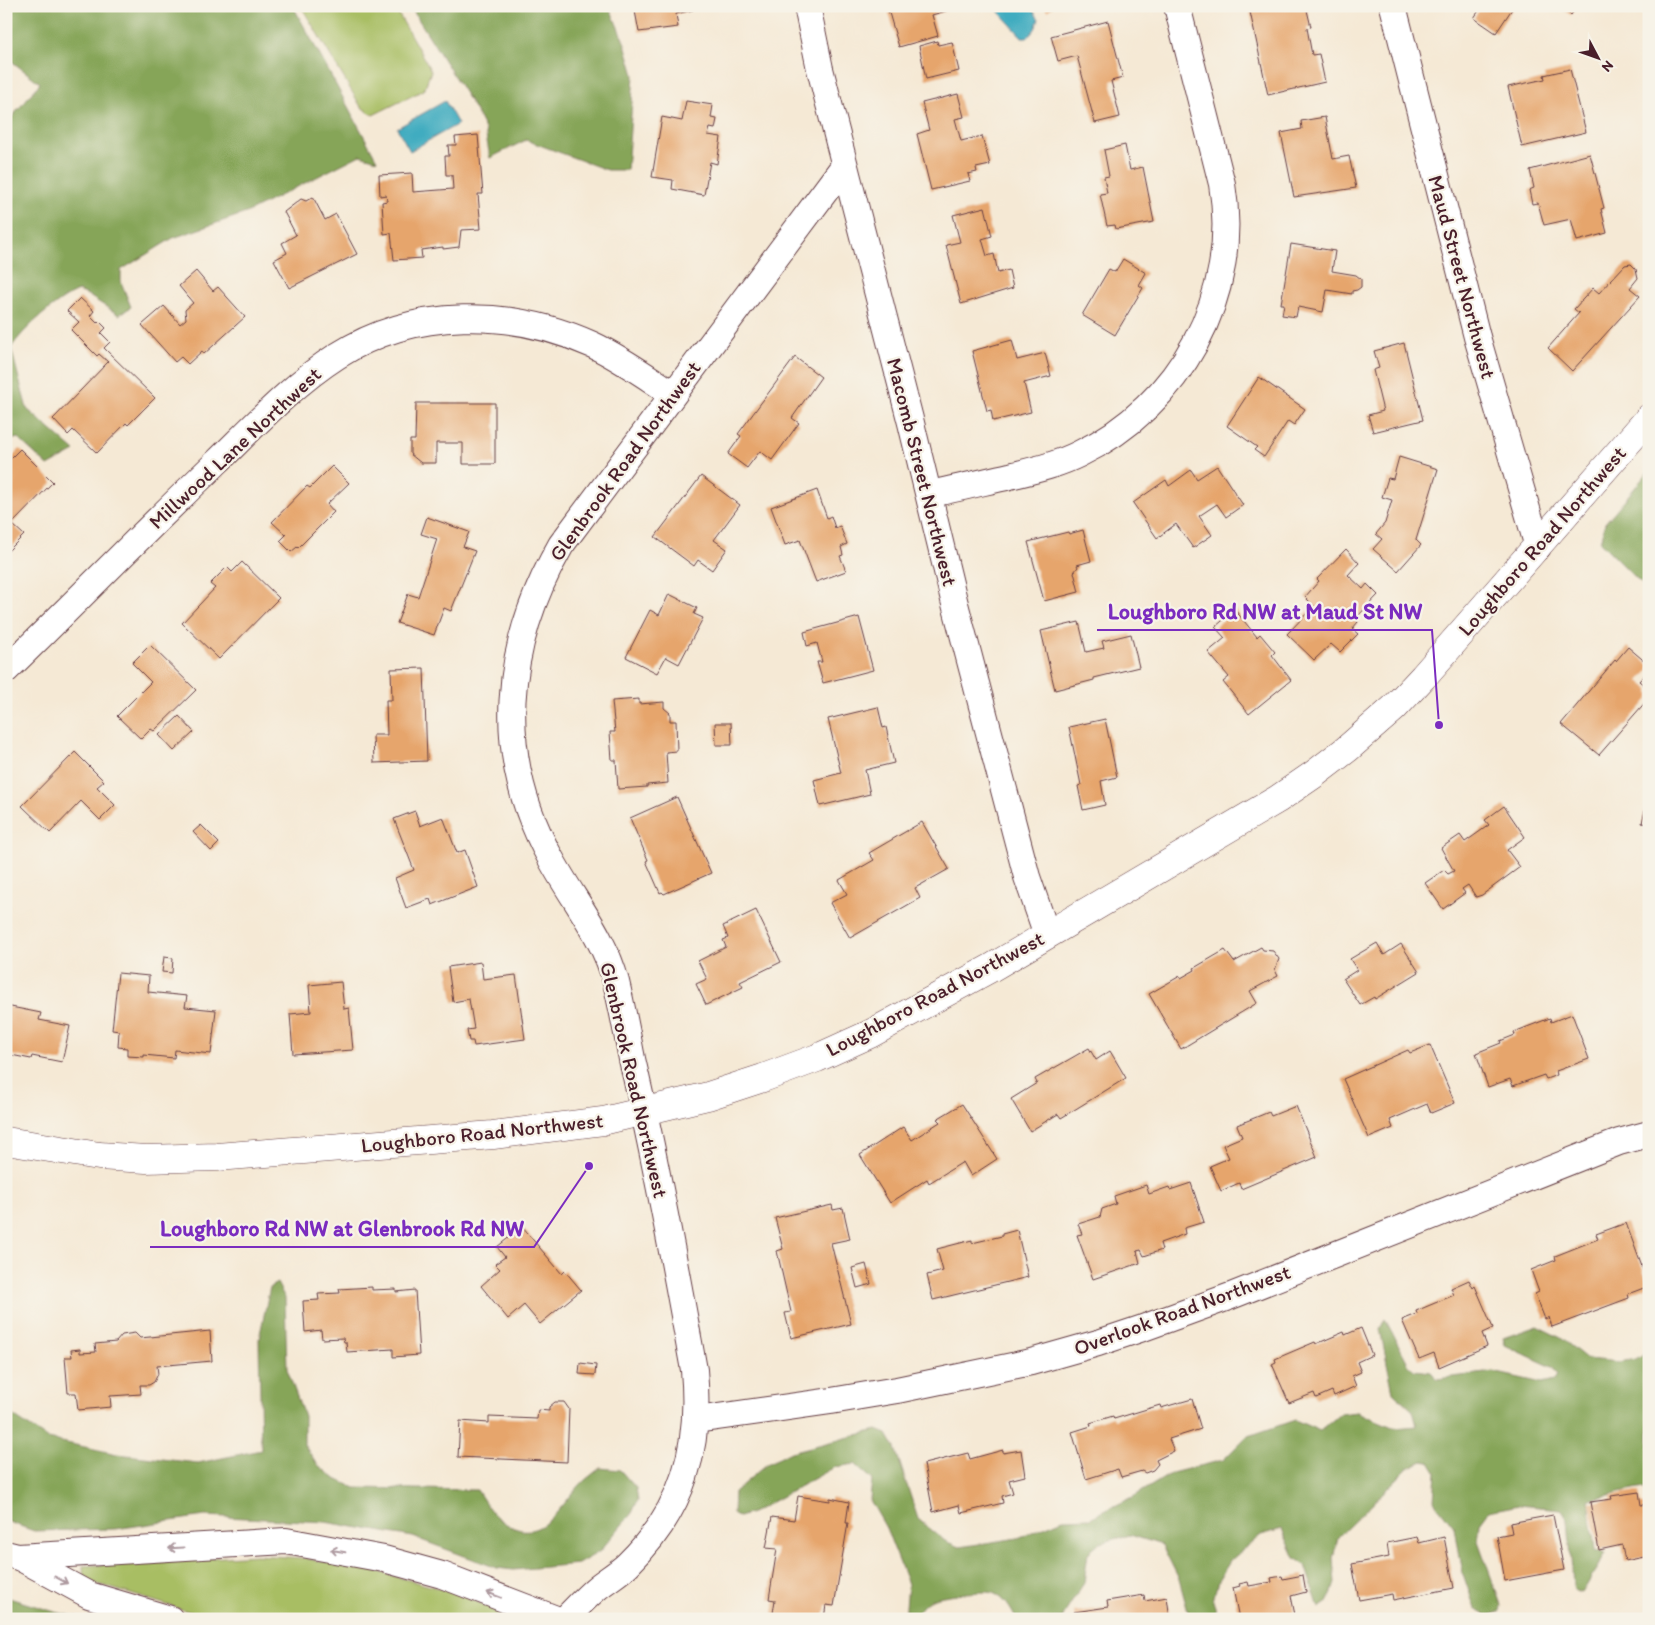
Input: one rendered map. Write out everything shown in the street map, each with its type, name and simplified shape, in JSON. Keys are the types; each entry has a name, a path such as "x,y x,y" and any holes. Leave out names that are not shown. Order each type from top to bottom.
{"main road":[{"name":"Loughboro Road Northwest","path":"6,1142 99,1156 154,1159 217,1158 493,1135 603,1121 718,1093 817,1058 870,1034 1047,935 1278,799 1347,750 1379,722 1423,677 1649,418"}],"street":[{"name":"Macomb Street Northwest","path":"807,6 820,69 844,166 929,494 954,600 1027,877 1047,935"},
{"path":"929,494 1045,467 1079,454 1111,436 1140,414 1166,388 1202,329 1219,281 1224,248 1226,214 1222,184 1177,6"},
{"name":"Maud Street Northwest","path":"1393,6 1477,337 1538,547"},
{"name":"Glenbrook Road Northwest","path":"565,1619 597,1588 626,1565 657,1530 669,1510 682,1482 690,1457 696,1420 697,1399 694,1370 658,1176 615,980 591,926 547,853 531,817 526,800 515,750 512,698 516,664 522,634 547,568 577,522 844,166"},
{"name":"Millwood Lane Northwest","path":"6,670 281,400 335,357 380,335 412,325 445,319 478,317 524,322 552,329 593,345 618,358 673,394"},
{"name":"Overlook Road Northwest","path":"696,1420 821,1403 917,1386 1031,1362 1098,1343 1231,1296 1619,1142 1649,1134"},
{"path":"12,1555 286,1541 384,1559 442,1575 556,1619"},
{"path":"12,1555 89,1595 170,1619"}],"green space":[{"path":"6,6 293,6 377,160 360,155 246,213 173,238 121,270 121,282 131,307 119,315 78,291 51,308 32,324 11,348 27,409 75,451 48,466 18,438 11,440 6,445 6,124 40,83 6,57"},
{"path":"301,6 394,6 431,71 424,90 373,115 361,107"},
{"path":"410,6 609,6 625,44 634,75 627,170 607,170 526,140 490,158 485,129 474,108"},
{"path":"1649,471 1649,591 1600,542 1605,523"},
{"path":"277,1283 285,1298 287,1369 304,1416 304,1445 318,1465 334,1478 355,1488 477,1490 489,1509 498,1518 513,1527 526,1530 537,1528 548,1522 575,1490 600,1468 620,1470 636,1488 638,1500 632,1513 599,1552 578,1564 513,1570 497,1568 413,1537 325,1522 205,1516 115,1529 34,1531 6,1521 6,1411 48,1439 117,1454 198,1463 261,1450 259,1339 270,1287"},
{"path":"1385,1319 1409,1365 1414,1370 1431,1372 1437,1379 1493,1372 1542,1383 1555,1380 1558,1375 1552,1367 1505,1345 1503,1338 1537,1326 1561,1338 1587,1359 1619,1362 1636,1359 1649,1350 1649,1487 1589,1499 1595,1550 1606,1554 1582,1593 1574,1590 1568,1520 1561,1509 1519,1505 1489,1511 1480,1523 1478,1541 1501,1605 1500,1611 1488,1616 1475,1609 1463,1574 1455,1528 1434,1501 1436,1472 1430,1462 1423,1461 1408,1468 1338,1537 1333,1558 1335,1583 1329,1601 1319,1608 1305,1565 1295,1558 1282,1529 1261,1535 1231,1560 1218,1580 1213,1601 1219,1619 1190,1619 1179,1579 1162,1545 1130,1535 1100,1543 1088,1553 1084,1583 1063,1616 1063,1619 1016,1619 1010,1608 1001,1598 993,1593 981,1592 936,1597 924,1605 914,1619 905,1619 908,1584 886,1528 870,1500 872,1479 855,1464 835,1467 752,1513 739,1517 733,1513 734,1492 767,1464 791,1452 877,1430 887,1434 895,1448 918,1519 945,1541 959,1547 1018,1538 1063,1519 1090,1518 1133,1497 1172,1473 1223,1460 1246,1437 1295,1420 1320,1431 1340,1414 1357,1412 1395,1428 1417,1426 1413,1411 1393,1392 1380,1329"},
{"path":"257,1555 301,1558 361,1567 452,1592 520,1619 214,1619 84,1580 83,1566"},
{"path":"6,1597 55,1612 85,1619 6,1619"}],"water":[{"path":"998,6 1030,6 1039,19 1035,29 1028,37 1022,37 999,12"},
{"path":"445,101 458,124 410,151 397,128"}],"building":[{"path":"648,6 693,6 693,10 676,14 678,27 639,32 635,11 649,8"},
{"path":"887,6 945,6 946,11 932,15 938,36 899,47"},
{"path":"1044,6 1054,6 1047,11"},
{"path":"1274,6 1306,6 1311,27 1307,28 1312,55 1319,54 1325,82 1268,95 1250,12"},
{"path":"1482,6 1514,6 1496,33 1474,18"},
{"path":"1558,6 1577,6 1571,15"},
{"path":"1108,21 1123,78 1111,81 1120,117 1095,123 1077,56 1058,61 1051,36"},
{"path":"937,41 938,45 952,42 959,71 926,79 919,46"},
{"path":"1570,69 1586,132 1522,147 1508,87 1545,79 1544,75"},
{"path":"958,94 964,117 955,119 961,141 982,136 990,165 976,168 977,172 968,174 970,181 931,190 917,134 929,130 922,103"},
{"path":"686,101 713,105 711,118 717,119 715,129 710,128 708,135 721,137 717,164 710,162 704,195 672,189 673,180 652,177 662,117 682,121"},
{"path":"1325,117 1333,159 1349,156 1356,188 1294,197 1281,133 1302,129 1301,121"},
{"path":"478,135 483,194 478,194 481,229 461,230 459,247 421,250 422,258 394,260 391,233 384,234 382,202 387,201 386,195 380,196 379,175 412,173 413,192 453,189 452,175 446,175 445,156 449,156 448,145 456,145 455,137"},
{"path":"1125,145 1130,170 1143,167 1154,222 1116,229 1115,225 1107,226 1100,194 1107,193 1104,177 1109,176 1104,150"},
{"path":"1590,154 1604,208 1601,209 1607,233 1577,241 1571,219 1544,225 1538,203 1532,204 1529,190 1534,188 1530,170"},
{"path":"313,197 325,220 336,214 357,254 289,288 274,260 287,253 282,243 296,235 284,212 301,199 306,201"},
{"path":"985,207 992,236 982,239 987,256 994,254 998,273 1009,270 1013,288 961,304 946,245 960,242 953,215"},
{"path":"1291,244 1335,251 1332,271 1356,275 1361,279 1361,287 1352,291 1352,294 1327,290 1323,312 1298,307 1296,317 1282,315 1284,304 1281,304"},
{"path":"1123,259 1146,273 1139,285 1143,288 1115,335 1082,315 1109,269 1115,272"},
{"path":"1631,264 1636,269 1638,278 1630,288 1640,296 1572,371 1548,348 1579,313 1574,309 1593,288 1599,293 1625,265"},
{"path":"196,271 213,291 218,287 245,317 204,354 202,351 188,364 181,357 175,362 142,325 164,306 180,324 186,319 185,310 193,303 179,286"},
{"path":"80,298 94,311 90,316 106,328 101,333 110,342 104,348 155,398 128,425 126,423 97,453 73,430 68,435 53,419 108,362 99,354 97,356 71,330 79,322 67,311"},
{"path":"1012,340 1017,360 1045,353 1051,376 1024,383 1031,412 993,421 991,410 987,411 972,351"},
{"path":"1404,343 1423,420 1373,432 1368,415 1383,411 1373,370 1379,368 1374,351"},
{"path":"795,357 821,377 792,418 799,423 772,460 760,451 747,468 728,454 741,436 738,434"},
{"path":"1259,377 1305,409 1294,425 1288,421 1264,457 1254,450 1257,447 1227,426"},
{"path":"416,403 495,403 495,464 463,464 463,443 436,443 436,463 421,463 410,454 410,440 415,440"},
{"path":"20,449 53,482 12,524 24,535 6,553 6,463"},
{"path":"1399,457 1438,469 1416,540 1421,545 1398,571 1373,549 1382,539 1376,534 1385,523 1392,500 1382,497 1388,478 1393,479"},
{"path":"332,466 349,483 327,504 334,512 298,548 291,552 280,541 286,535 272,522 307,486 310,488"},
{"path":"1217,466 1243,505 1226,517 1217,504 1199,516 1212,535 1193,548 1176,524 1157,538 1133,503 1166,480 1169,486 1191,470 1197,479"},
{"path":"701,476 740,505 714,540 727,549 712,570 698,560 694,566 655,537"},
{"path":"817,490 827,518 831,516 835,528 840,526 847,544 841,547 843,555 840,556 846,571 816,582 800,540 785,545 771,507"},
{"path":"427,517 469,532 463,547 475,551 451,611 444,608 434,635 397,623 408,594 418,597 437,539 421,534"},
{"path":"1083,530 1091,561 1077,565 1078,567 1074,572 1079,592 1044,601 1028,542"},
{"path":"1346,549 1359,563 1348,575 1363,589 1367,584 1378,595 1355,619 1358,622 1352,629 1358,634 1340,652 1331,644 1314,660 1287,634 1314,606 1305,597 1319,581 1317,579"},
{"path":"242,562 279,598 219,659 182,623 215,588 210,584 227,567 232,572"},
{"path":"669,594 697,608 694,614 703,618 679,664 666,657 657,673 626,657 650,610 659,615"},
{"path":"1235,610 1257,637 1260,634 1275,652 1272,655 1291,680 1249,714 1223,682 1229,677 1208,652 1225,638 1215,627"},
{"path":"859,617 873,670 823,683 817,662 822,662 817,643 807,646 804,632"},
{"path":"1079,622 1086,652 1104,648 1102,641 1131,634 1139,667 1055,690 1041,631"},
{"path":"150,645 196,690 154,731 151,729 141,739 117,716 151,682 132,663"},
{"path":"1628,647 1649,665 1649,670 1639,681 1649,689 1649,698 1599,755 1561,724"},
{"path":"424,668 427,761 374,763 373,735 387,735 386,700 392,700 391,669"},
{"path":"639,699 639,704 664,702 664,708 670,713 670,721 676,721 677,751 666,752 668,783 618,789 616,760 612,760 610,732 615,732 612,701"},
{"path":"878,707 883,728 886,727 894,763 865,770 870,794 820,806 814,780 841,773 828,719"},
{"path":"179,716 194,732 174,751 159,735"},
{"path":"1105,719 1117,777 1101,781 1105,805 1083,810 1078,786 1081,785 1069,727"},
{"path":"715,723 731,723 732,745 716,745"},
{"path":"75,752 104,781 97,787 115,805 100,820 81,801 50,833 22,806"},
{"path":"677,797 711,873 664,894 660,893 630,818"},
{"path":"1649,797 1649,824 1642,823"},
{"path":"1504,806 1525,837 1507,850 1520,867 1482,895 1476,897 1468,885 1462,889 1465,893 1443,909 1425,883 1444,870 1448,874 1454,871 1441,848 1460,835 1465,842 1489,825 1485,820"},
{"path":"415,811 420,826 443,817 457,853 465,850 478,887 432,905 430,899 406,908 395,878 414,870 394,819"},
{"path":"922,822 949,869 915,888 920,898 850,938 830,903 847,894 839,880 874,860 869,853"},
{"path":"201,825 219,843 211,851 193,832"},
{"path":"756,910 781,962 740,982 743,987 706,1005 696,984 707,979 698,961 726,947 723,940 728,938 723,926"},
{"path":"1377,943 1384,955 1401,944 1419,972 1375,999 1374,997 1360,1005 1343,979 1357,970 1350,959"},
{"path":"1261,947 1263,950 1273,951 1279,959 1275,970 1278,976 1250,991 1257,1003 1181,1049 1149,994 1180,976 1181,978 1195,970 1194,968 1225,950 1234,962"},
{"path":"164,957 173,958 172,973 162,972"},
{"path":"481,962 483,979 516,975 525,1039 474,1046 473,1041 469,1041 467,1030 474,1029 469,999 453,1002 448,967"},
{"path":"118,973 149,976 148,992 187,996 185,1007 216,1010 211,1054 175,1050 174,1058 144,1055 144,1057 127,1056 127,1048 118,1047 119,1031 112,1030"},
{"path":"341,982 344,1009 349,1008 353,1050 293,1054 290,1014 311,1012 309,985"},
{"path":"6,1006 41,1013 39,1020 70,1026 62,1062 32,1056 31,1059 6,1054"},
{"path":"1572,1014 1589,1059 1556,1071 1557,1075 1546,1079 1544,1075 1513,1086 1510,1079 1488,1087 1476,1053 1501,1043 1500,1041 1515,1035 1514,1032 1550,1018 1551,1022"},
{"path":"1430,1045 1455,1103 1431,1113 1427,1104 1390,1120 1393,1128 1369,1138 1343,1079 1408,1050 1410,1053"},
{"path":"1089,1048 1096,1060 1110,1051 1126,1078 1061,1118 1058,1114 1030,1131 1011,1099 1037,1083 1035,1079"},
{"path":"962,1104 997,1159 971,1176 963,1162 929,1183 927,1179 890,1203 860,1155 903,1127 912,1140 940,1122 937,1119"},
{"path":"1296,1106 1317,1157 1241,1189 1239,1183 1221,1191 1210,1166 1229,1158 1223,1145 1242,1137 1237,1125 1269,1112 1271,1116"},
{"path":"1191,1183 1204,1222 1184,1228 1185,1234 1160,1243 1162,1250 1144,1256 1141,1250 1137,1251 1140,1263 1093,1279 1077,1235 1082,1234 1078,1224 1100,1217 1102,1209 1116,1204 1114,1196 1146,1185 1149,1194 1169,1187 1170,1190"},
{"path":"832,1205 833,1210 843,1208 850,1239 831,1243 851,1324 791,1338 785,1313 791,1312 777,1251 783,1249 775,1218"},
{"path":"1626,1223 1649,1286 1628,1294 1629,1298 1552,1327 1549,1317 1545,1319 1535,1294 1539,1292 1531,1270 1556,1260 1555,1256 1598,1239 1596,1234"},
{"path":"522,1227 562,1274 565,1271 581,1290 540,1324 524,1305 508,1319 481,1286 500,1269 495,1264 505,1257 497,1247"},
{"path":"1017,1230 1028,1277 933,1300 927,1275 943,1271 937,1249 972,1240 972,1243 1002,1236 1002,1234"},
{"path":"866,1264 871,1284 857,1288 852,1268"},
{"path":"1469,1280 1473,1288 1475,1286 1493,1328 1482,1333 1487,1346 1439,1367 1434,1353 1419,1359 1402,1320 1417,1314 1416,1311 1454,1295 1451,1288"},
{"path":"372,1287 372,1290 396,1289 396,1292 415,1290 419,1355 393,1357 393,1349 347,1352 346,1342 344,1342 343,1338 322,1339 321,1330 305,1332 303,1301 319,1300 318,1294 340,1293 339,1289"},
{"path":"1361,1328 1372,1355 1357,1362 1361,1372 1352,1376 1356,1386 1334,1396 1332,1391 1316,1398 1314,1393 1289,1403 1272,1364 1276,1362 1275,1359 1315,1342 1316,1344 1344,1332 1345,1335"},
{"path":"210,1331 212,1361 157,1366 158,1374 154,1382 149,1385 140,1385 141,1394 110,1396 111,1407 78,1410 76,1393 68,1393 65,1357 72,1357 71,1350 80,1349 80,1353 96,1352 95,1344 116,1342 122,1335 135,1333 140,1338"},
{"path":"580,1363 596,1365 595,1375 579,1374"},
{"path":"1192,1399 1201,1429 1169,1439 1174,1451 1156,1460 1158,1464 1153,1470 1121,1477 1118,1469 1086,1479 1072,1432 1091,1426 1090,1423 1113,1416 1114,1419 1160,1405 1161,1408"},
{"path":"555,1402 564,1402 569,1409 567,1462 458,1457 460,1421 489,1423 489,1417 537,1419 538,1410 549,1411 549,1407"},
{"path":"1003,1450 1003,1453 1021,1450 1025,1476 1009,1480 1013,1493 1002,1496 1003,1503 961,1513 959,1505 933,1512 924,1464 968,1453 970,1459"},
{"path":"1639,1492 1641,1505 1649,1504 1649,1556 1625,1561 1622,1545 1599,1550 1590,1502 1612,1499 1611,1496"},
{"path":"798,1496 830,1501 830,1498 849,1502 846,1523 848,1523 834,1606 826,1605 824,1619 772,1619 775,1600 769,1599 777,1549 766,1548 772,1517 794,1520"},
{"path":"1553,1515 1564,1570 1505,1581 1497,1536 1512,1533 1510,1523"},
{"path":"1417,1537 1419,1543 1444,1537 1454,1588 1393,1600 1392,1594 1359,1600 1352,1564 1389,1557 1387,1543"},
{"path":"1303,1575 1306,1592 1291,1596 1295,1615 1286,1616 1287,1619 1280,1619 1280,1617 1273,1619 1239,1619 1233,1588 1248,1582 1249,1586 1272,1582 1271,1578 1282,1576 1283,1579"},
{"path":"1144,1595 1145,1601 1167,1597 1170,1619 1075,1619 1074,1612 1108,1607 1107,1601"}],"place":[{"name":"Loughboro Rd NW at Maud St NW","path":"1439,725"},
{"name":"Loughboro Rd NW at Glenbrook Rd NW","path":"589,1166"}]}
